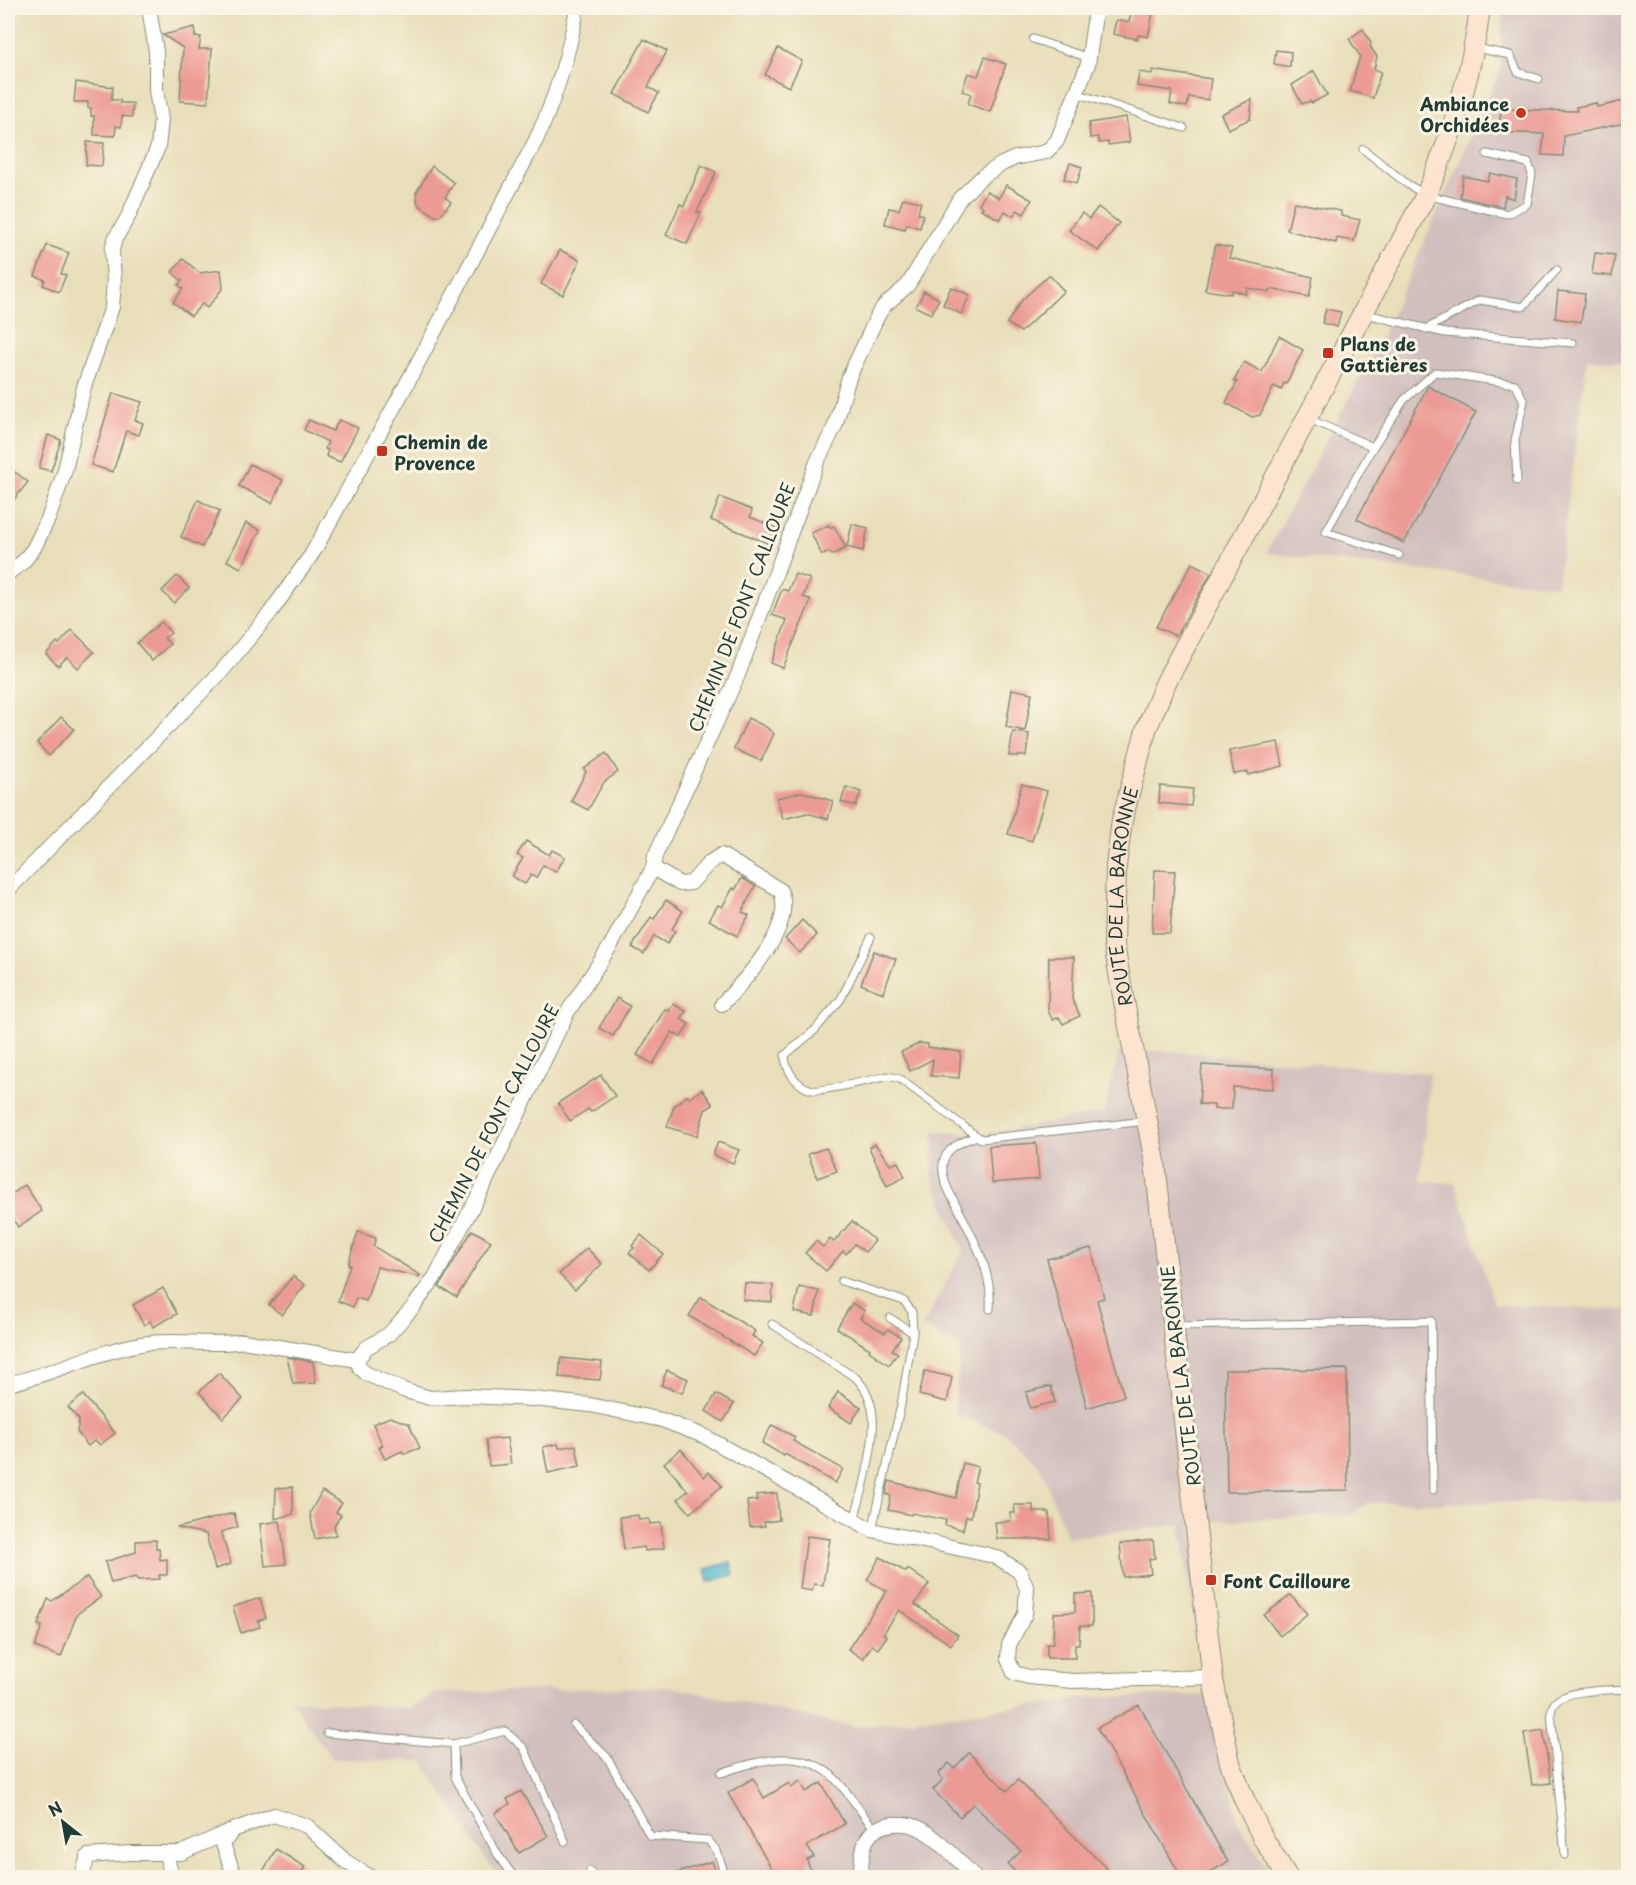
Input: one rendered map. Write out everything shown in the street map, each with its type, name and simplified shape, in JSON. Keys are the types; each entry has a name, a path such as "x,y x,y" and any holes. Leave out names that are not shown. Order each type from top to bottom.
{"main road":[{"name":"ROUTE DE LA BARONNE","path":"1288,1878 1263,1838 1230,1763 1212,1677 1155,1162 1114,944 1116,866 1122,820 1146,730 1166,682 1426,195 1455,122 1475,48 1480,8"}],"street":[{"path":"8,573 23,562 34,548 49,517 68,460 84,387 112,308 114,281 112,250 158,147 161,120 156,90 156,51 149,8"},
{"path":"8,890 222,671 270,613 312,554 404,389 536,140 550,110 562,74 577,8"},
{"name":"CHEMIN DE FONT CALLOURE","path":"357,1360 366,1348 389,1334 414,1306 435,1277 481,1192 567,1013 611,945 653,868 655,856 738,675 817,462 835,426 849,377 879,313 885,304 908,285 960,198 983,176 1002,164 1015,158 1046,152 1061,133 1089,58 1096,8"},
{"path":"653,868 680,884 691,883 709,863 721,855 780,890 785,900 782,918 768,949 722,1004"},
{"path":"8,1384 32,1379 101,1353 141,1344 170,1341 227,1344 243,1341 357,1360 360,1368 367,1374 403,1390 430,1398 466,1396 533,1398 590,1405 662,1420 704,1436 872,1530 989,1555 1020,1572 1027,1589 1025,1614 1009,1645 1008,1659 1014,1673 1029,1677 1073,1681 1212,1677"},
{"path":"84,1878 83,1873 88,1856 131,1852 181,1853 274,1815 307,1826 345,1860 372,1878"},
{"path":"861,1878 861,1856 868,1837 875,1829 905,1822 924,1831 960,1861 975,1878"},
{"path":"233,1830 223,1845 235,1878"},
{"path":"166,1853 172,1878"}],"lane":[{"path":"1032,39 1089,58"},
{"path":"1475,48 1510,55 1518,72 1539,79"},
{"path":"1077,93 1184,128"},
{"path":"1363,149 1407,184 1426,195 1507,214 1527,204 1532,174 1528,163 1487,154"},
{"path":"1426,329 1480,300 1523,307 1557,270"},
{"path":"1364,313 1444,333 1573,343"},
{"path":"1399,555 1326,532 1373,447 1404,400 1435,372 1515,384 1524,401 1515,440 1516,481"},
{"path":"1308,418 1373,447"},
{"path":"870,937 841,999 815,1030 785,1055 785,1061 793,1077 803,1087 815,1091 888,1076 900,1079 981,1139 1147,1121"},
{"path":"977,1136 954,1145 943,1163 946,1184 984,1261 992,1295 990,1309"},
{"path":"841,1281 904,1301 912,1312 913,1333 900,1405 872,1530"},
{"path":"891,1318 913,1333"},
{"path":"1174,1326 1431,1322 1433,1490"},
{"path":"772,1324 856,1378 863,1384 872,1402 875,1433 860,1502 853,1521"},
{"path":"1565,1855 1551,1713 1554,1703 1564,1696 1585,1692 1629,1689"},
{"path":"574,1725 608,1757 650,1836 708,1840 717,1851 726,1878"},
{"path":"327,1733 454,1744 505,1731 524,1748 565,1841"},
{"path":"454,1744 455,1777 498,1855 515,1878"},
{"path":"722,1773 761,1761 792,1758 814,1763 833,1776 875,1829"}],"shaded area":[{"path":"1503,8 1628,8 1628,363 1587,359 1557,586 1266,553 1382,336 1500,71"},
{"path":"1167,1051 1430,1073 1420,1181 1455,1183 1495,1305 1628,1310 1628,1501 1367,1503 1350,1515 1191,1522 1237,1821 1274,1877 500,1877 484,1857 422,1761 332,1759 290,1700 410,1708 436,1693 671,1687 855,1727 1097,1697 1206,1695 1180,1525 1067,1537 1040,1467 1005,1433 954,1414 961,1347 922,1327 963,1251 932,1178 934,1131 986,1134 1104,1113 1119,1052"}],"water":[{"path":"731,1562 734,1575 708,1582 705,1569"}],"building":[{"path":"1132,8 1154,8 1148,37 1138,35 1137,39 1113,34 1116,20 1129,22"},
{"path":"195,27 195,37 201,37 199,49 212,49 208,103 180,101 183,48 163,35"},
{"path":"1363,29 1377,57 1374,69 1381,72 1373,98 1350,91 1360,56 1349,39"},
{"path":"644,39 667,51 648,87 659,93 648,112 614,94"},
{"path":"778,48 802,61 789,87 765,75"},
{"path":"1276,50 1291,52 1290,67 1274,64"},
{"path":"985,57 1006,64 990,112 968,104 971,94 962,91 968,73 978,76"},
{"path":"1152,70 1211,79 1208,100 1189,97 1187,107 1170,104 1172,91 1137,86 1139,72 1152,74"},
{"path":"1314,71 1327,95 1312,103 1310,101 1302,104 1292,85"},
{"path":"76,82 113,87 111,100 133,103 132,117 122,116 121,127 116,126 115,136 94,135 94,116 91,116 88,102 74,102"},
{"path":"1252,99 1250,119 1228,129 1221,114"},
{"path":"1624,101 1629,122 1564,136 1563,156 1542,155 1544,134 1499,132 1501,109 1577,111 1576,107 1596,103 1597,107"},
{"path":"1126,117 1130,142 1108,145 1108,142 1099,143 1098,137 1090,138 1089,123"},
{"path":"87,142 104,143 102,166 86,165"},
{"path":"1070,163 1082,167 1077,183 1064,179"},
{"path":"701,165 716,172 697,212 701,213 687,244 666,235 680,204 684,206"},
{"path":"432,166 454,183 445,197 451,202 440,216 435,216 418,204 416,193"},
{"path":"1490,173 1517,179 1514,199 1505,196 1503,207 1460,197 1463,176 1488,181"},
{"path":"1006,185 1032,200 1024,214 1017,210 1013,216 1005,211 1000,220 981,209 983,207 979,204 987,191 999,198"},
{"path":"903,198 921,202 918,213 923,215 920,228 907,224 905,229 885,224 889,208 899,210"},
{"path":"1294,202 1341,211 1341,216 1360,220 1354,241 1337,238 1336,243 1287,230"},
{"path":"1098,207 1119,223 1098,251 1069,230 1082,213 1089,219"},
{"path":"47,245 69,253 61,274 66,275 59,292 43,285 45,280 35,276"},
{"path":"1215,245 1232,248 1229,258 1313,277 1309,297 1271,289 1270,292 1247,288 1246,294 1232,290 1231,294 1205,290"},
{"path":"560,250 580,260 563,295 541,284"},
{"path":"1595,253 1615,255 1612,276 1592,274"},
{"path":"183,259 200,273 221,270 223,288 207,308 202,304 191,316 173,302 183,289 178,285 182,281 172,272"},
{"path":"1049,275 1064,291 1021,332 1007,323 1022,300"},
{"path":"951,287 970,295 961,314 943,305"},
{"path":"924,291 939,299 931,314 916,307"},
{"path":"1558,291 1585,294 1581,322 1555,318"},
{"path":"1326,309 1341,312 1337,327 1322,323"},
{"path":"1279,336 1303,350 1286,384 1284,383 1281,390 1274,386 1260,415 1252,417 1226,403 1244,362 1262,372"},
{"path":"1428,386 1476,412 1404,543 1357,519"},
{"path":"113,393 142,402 135,420 143,423 139,435 126,431 113,472 91,465"},
{"path":"309,420 333,431 339,420 358,428 340,462 326,456 328,450 325,449 328,442 304,430"},
{"path":"48,435 61,440 51,471 39,468"},
{"path":"250,464 283,480 272,503 239,486"},
{"path":"15,472 28,482 8,507 8,482"},
{"path":"720,497 752,510 750,517 779,529 772,545 711,520"},
{"path":"198,500 220,511 202,547 181,537"},
{"path":"246,523 260,530 241,568 227,561"},
{"path":"852,524 868,528 863,551 847,547"},
{"path":"829,525 831,528 834,526 846,548 832,555 830,552 822,555 811,533"},
{"path":"1192,563 1211,573 1176,636 1156,627"},
{"path":"795,574 810,579 803,597 811,600 783,668 771,663 787,620 772,615 782,589 788,591"},
{"path":"177,576 189,588 174,603 162,591"},
{"path":"161,622 171,633 164,638 170,644 152,661 137,643"},
{"path":"72,630 94,652 78,668 67,657 58,666 46,654"},
{"path":"1012,689 1032,693 1025,731 1006,727"},
{"path":"61,717 74,729 49,756 37,743"},
{"path":"748,718 774,734 761,761 734,749"},
{"path":"1013,732 1029,734 1026,756 1009,756"},
{"path":"1278,742 1283,766 1248,775 1248,772 1234,774 1229,751"},
{"path":"606,753 618,772 604,782 588,810 571,801 586,772 584,769"},
{"path":"1022,784 1047,791 1032,841 1008,834"},
{"path":"1160,786 1193,789 1191,806 1159,803"},
{"path":"846,787 861,792 856,806 841,802"},
{"path":"802,792 833,801 828,819 807,813 783,819 777,798"},
{"path":"526,841 549,855 552,850 565,857 556,872 543,865 536,878 531,875 525,884 512,876 523,858 517,855"},
{"path":"1155,870 1175,871 1170,933 1152,933"},
{"path":"742,878 755,886 742,912 749,915 737,936 709,920 718,905 722,907"},
{"path":"666,900 683,911 672,929 675,931 667,944 654,936 644,954 632,947 651,917 654,919"},
{"path":"802,920 817,935 800,953 785,939"},
{"path":"874,951 896,959 883,993 861,984"},
{"path":"1049,957 1074,957 1072,999 1080,1016 1063,1024 1059,1017 1053,1020 1048,1011"},
{"path":"617,998 630,1006 613,1036 599,1028"},
{"path":"673,1004 686,1011 681,1019 689,1024 681,1037 672,1032 653,1064 637,1055 665,1009 669,1011"},
{"path":"920,1043 928,1044 928,1047 961,1052 959,1078 931,1076 933,1059 910,1071 901,1052"},
{"path":"1202,1065 1274,1069 1273,1089 1233,1087 1232,1109 1214,1109 1214,1105 1199,1104"},
{"path":"601,1075 615,1096 591,1112 588,1109 570,1121 558,1103"},
{"path":"702,1089 713,1105 705,1110 697,1136 667,1127 674,1106 688,1095 690,1098"},
{"path":"718,1142 739,1150 733,1163 713,1155"},
{"path":"1036,1143 1039,1179 992,1183 989,1146"},
{"path":"875,1144 891,1165 898,1162 905,1177 887,1186 869,1147"},
{"path":"826,1148 837,1171 817,1178 808,1154"},
{"path":"25,1185 42,1211 18,1227 8,1211 8,1197"},
{"path":"852,1221 875,1241 865,1252 855,1244 846,1254 843,1251 826,1271 805,1253 816,1241 823,1247 830,1239 834,1242"},
{"path":"472,1230 491,1241 457,1297 439,1287"},
{"path":"358,1232 376,1238 373,1246 420,1275 419,1277 377,1267 366,1301 356,1298 353,1307 338,1301"},
{"path":"641,1235 663,1254 649,1270 629,1253"},
{"path":"587,1248 602,1264 575,1290 559,1274"},
{"path":"1091,1248 1104,1298 1097,1300 1124,1396 1087,1408 1047,1259"},
{"path":"293,1276 305,1285 282,1315 269,1305"},
{"path":"745,1283 773,1285 772,1302 743,1300"},
{"path":"799,1287 819,1291 814,1316 794,1312"},
{"path":"163,1288 177,1314 153,1327 150,1321 144,1325 133,1305"},
{"path":"701,1297 755,1331 752,1336 763,1343 754,1356 689,1316"},
{"path":"852,1303 865,1311 860,1318 885,1333 888,1329 901,1337 892,1350 898,1353 889,1365 869,1351 870,1349 837,1328"},
{"path":"287,1357 313,1362 316,1383 293,1384"},
{"path":"561,1358 602,1362 600,1380 559,1377"},
{"path":"1347,1369 1348,1490 1227,1492 1225,1370"},
{"path":"667,1370 688,1379 682,1393 661,1385"},
{"path":"925,1371 952,1377 947,1402 919,1395"},
{"path":"219,1373 243,1399 223,1418 199,1392"},
{"path":"1051,1386 1055,1402 1030,1408 1026,1392"},
{"path":"838,1392 861,1407 851,1423 828,1408"},
{"path":"716,1394 734,1404 723,1422 706,1411"},
{"path":"83,1395 115,1433 100,1445 95,1440 88,1446 77,1432 79,1420 68,1407"},
{"path":"390,1417 409,1424 420,1448 404,1454 402,1451 385,1459 379,1447 383,1446 373,1424"},
{"path":"772,1425 795,1437 793,1441 843,1469 835,1483 762,1443"},
{"path":"507,1438 511,1464 489,1466 486,1440"},
{"path":"558,1444 559,1448 576,1445 580,1466 548,1473 543,1447"},
{"path":"681,1449 704,1477 709,1472 722,1486 690,1513 678,1499 688,1491 664,1463"},
{"path":"963,1463 978,1467 974,1482 977,1483 971,1517 966,1516 963,1530 945,1525 946,1520 888,1510 891,1496 886,1494 889,1481 956,1498"},
{"path":"293,1487 293,1514 275,1519 276,1488"},
{"path":"322,1491 342,1503 336,1512 341,1515 334,1526 336,1535 315,1539 310,1513"},
{"path":"777,1493 779,1520 764,1522 765,1526 750,1527 747,1501 757,1500 756,1495"},
{"path":"1014,1505 1033,1505 1033,1512 1049,1512 1051,1539 997,1539 995,1522 1011,1521 1010,1513 1015,1513"},
{"path":"234,1513 238,1527 221,1532 231,1564 215,1569 206,1534 177,1528"},
{"path":"638,1515 639,1520 649,1519 650,1524 661,1523 664,1548 645,1551 644,1547 624,1550 620,1517"},
{"path":"280,1521 286,1564 265,1566 260,1524"},
{"path":"807,1536 830,1539 823,1585 814,1584 812,1591 800,1589"},
{"path":"156,1540 160,1560 167,1559 167,1575 159,1575 160,1579 138,1580 135,1577 111,1583 105,1562 136,1552 136,1541"},
{"path":"1153,1540 1155,1558 1149,1559 1151,1574 1123,1577 1120,1544"},
{"path":"880,1557 906,1572 908,1569 929,1584 915,1604 958,1635 951,1645 899,1610 883,1634 887,1636 878,1649 872,1645 863,1659 848,1649 887,1591 867,1580"},
{"path":"87,1577 101,1597 77,1614 61,1657 35,1647 42,1626 38,1625 48,1599 52,1601"},
{"path":"1092,1593 1092,1626 1080,1626 1079,1644 1075,1644 1075,1658 1047,1658 1047,1644 1053,1644 1054,1613 1075,1612 1075,1594"},
{"path":"1291,1595 1307,1614 1280,1636 1264,1615"},
{"path":"260,1598 266,1618 258,1621 260,1627 241,1633 233,1607"},
{"path":"1139,1705 1228,1862 1200,1878 1182,1878 1097,1728"},
{"path":"1543,1730 1551,1783 1532,1785 1524,1733"},
{"path":"969,1753 1007,1791 1018,1780 1116,1878 1021,1878 1008,1864 1021,1851 973,1804 960,1817 933,1790 943,1779 938,1774 949,1763 954,1768"},
{"path":"753,1778 764,1798 789,1783 791,1787 800,1781 806,1792 821,1783 845,1824 807,1846 814,1857 807,1860 813,1878 777,1878 728,1793"},
{"path":"521,1791 548,1836 519,1853 495,1813 510,1804 507,1799"},
{"path":"276,1849 305,1867 298,1878 259,1878"},
{"path":"712,1861 718,1878 672,1878 671,1875"}],"place":[{"name":"Ambiance Orchidées","path":"1521,113"},
{"name":"Plans de Gattières","path":"1328,353"},
{"name":"Chemin de Provence","path":"382,451"},
{"name":"Font Cailloure","path":"1211,1580"}]}
